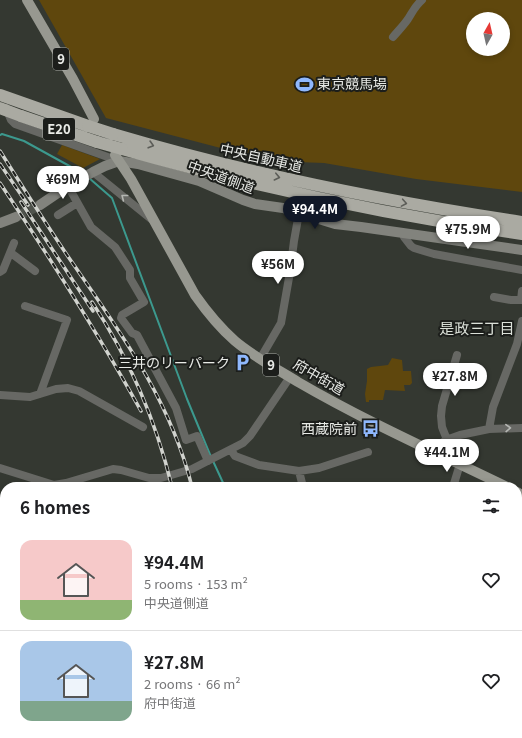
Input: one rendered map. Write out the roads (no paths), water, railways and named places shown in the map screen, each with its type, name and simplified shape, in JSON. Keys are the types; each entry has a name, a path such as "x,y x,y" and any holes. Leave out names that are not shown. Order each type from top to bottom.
{"highway":[{"name":"中央自動車道","path":"0,95 113,134 237,168 383,199 522,222"},
{"name":"中央自動車道","path":"0,108 97,142 234,180 447,224 522,234"}],"main road":[{"name":"9","path":"27,0 73,79 94,119"},
{"name":"府中街道","path":"117,158 155,222 195,295 220,328 236,342 260,359 342,407 497,482"}],"street":[{"path":"393,37 399,28 408,20 414,7 422,0"},
{"path":"0,95 11,120 16,124 117,158"},
{"path":"40,205 68,186 117,158"},
{"name":"中央道側道","path":"117,158 199,181 255,204 283,208 335,224 522,250"},
{"path":"93,172 155,222"},
{"path":"68,186 91,228 115,247 130,270 130,278 144,302 122,315 121,318 132,333 137,335 176,408 186,440 197,436 211,459"},
{"path":"58,215 77,204"},
{"path":"260,359 281,323 299,213"},
{"path":"0,223 16,217"},
{"path":"405,233 404,237 411,246 434,254 522,270"},
{"path":"0,272 3,270 14,243"},
{"path":"11,253 35,271"},
{"path":"494,297 521,300 522,291"},
{"path":"24,306 67,320 40,394"},
{"path":"489,429 495,401 517,344 522,321"},
{"path":"447,458 451,450 446,440 440,416 457,355"},
{"path":"69,482 113,469 149,478 161,478 184,472 231,450 243,443 250,436 290,377"},
{"path":"0,395 30,397 56,389 68,388 79,391 143,427"},
{"path":"434,452 446,440 460,435 489,429 522,428"},
{"path":"231,450 235,456 259,465 299,471 319,468 368,452"},
{"path":"455,482 460,464"},
{"path":"0,468 42,482"},
{"path":"299,471 301,482"}],"waterway":[{"path":"0,135 2,134 24,141 84,174"},
{"path":"89,178 112,198 187,399 211,457"},
{"path":"213,461 223,482"}],"tunnel":[{"path":"16,217 40,205"}],"railway":[{"path":"0,151 140,365 170,424 190,482"},
{"path":"0,164 28,205"},
{"path":"0,183 73,296 141,411"},
{"path":"21,202 93,311"},
{"path":"92,302 118,345 140,391 158,438 171,482"}],"place":[{"name":"東京競馬場","path":"304,84"},
{"name":"三井のリーパーク","path":"243,363"},
{"name":"西蔵院前","path":"370,429"}],"district":[{"name":"是政三丁目","path":"477,329"}]}
